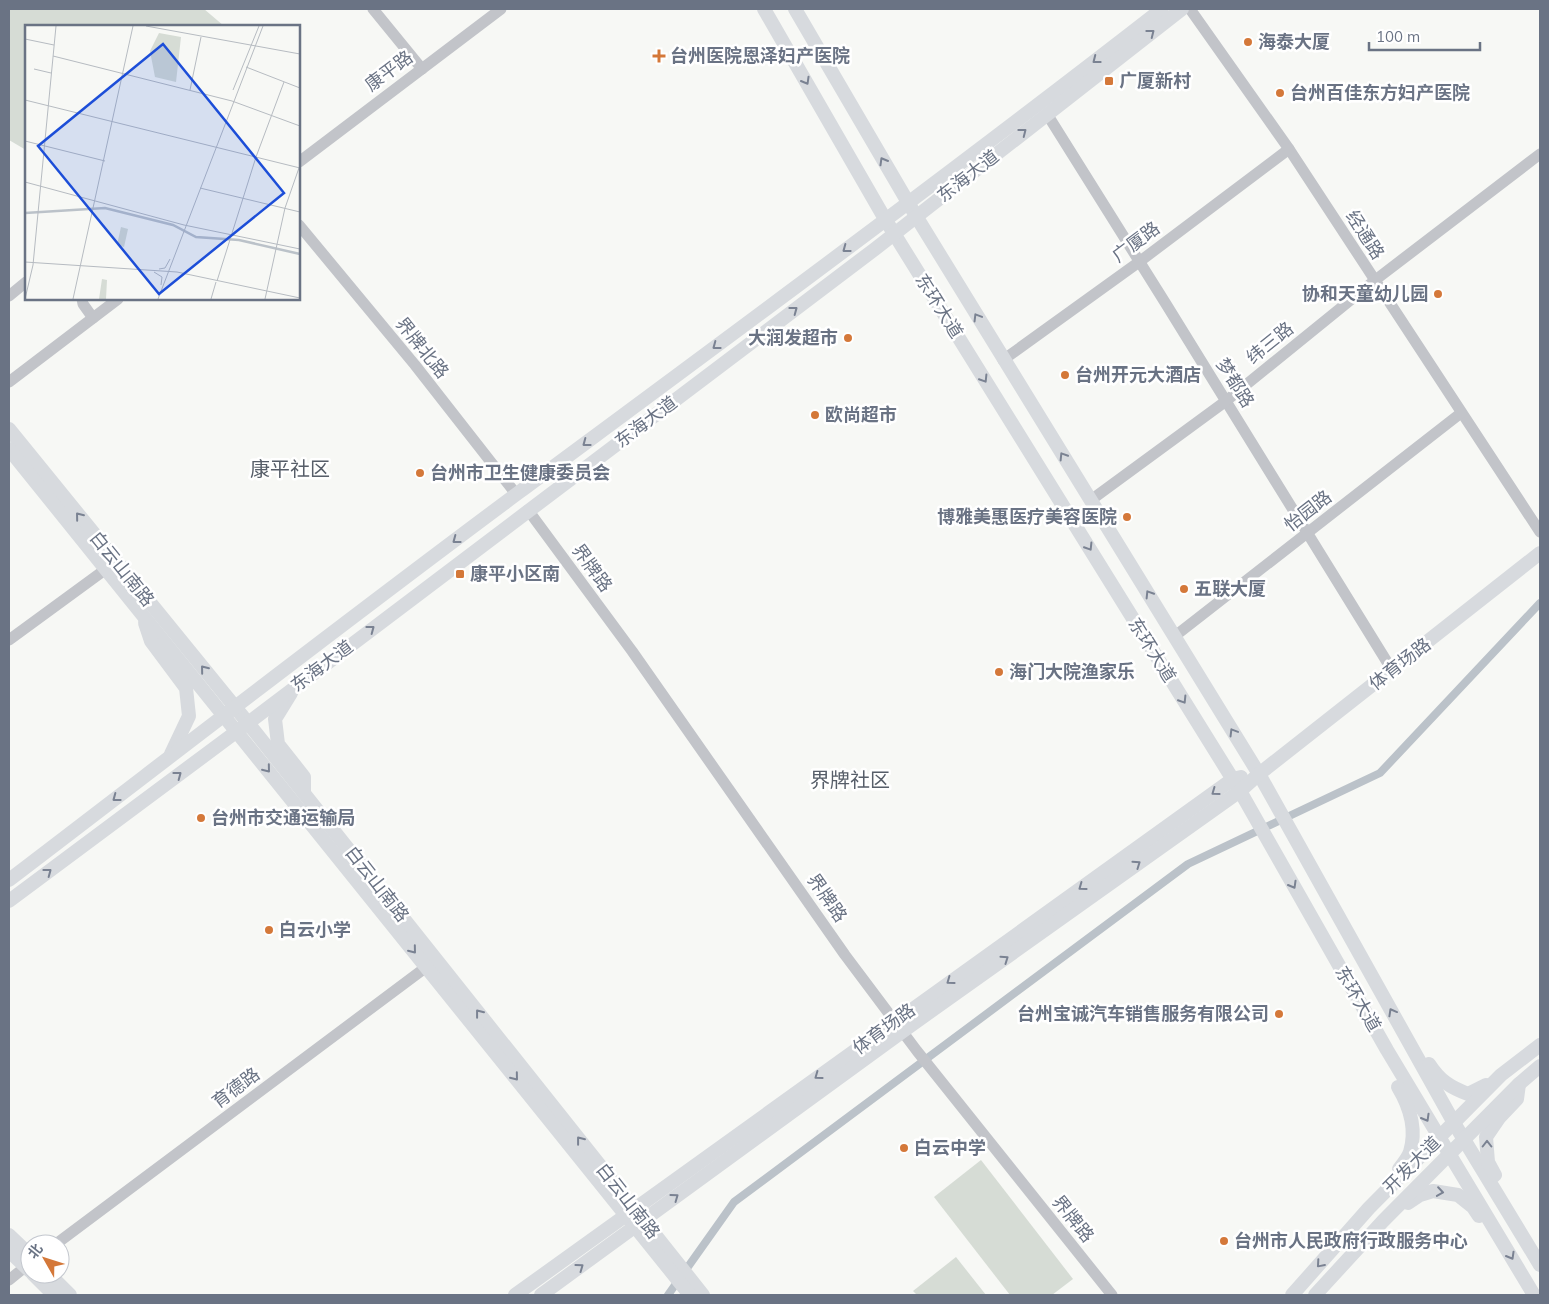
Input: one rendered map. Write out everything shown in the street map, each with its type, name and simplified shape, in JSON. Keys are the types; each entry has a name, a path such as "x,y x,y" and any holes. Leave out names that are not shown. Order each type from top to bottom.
{"main road":[{"name":"东环大道","path":"764,9 894,234 1240,791 1387,1050 1534,1295"},
{"name":"东环大道","path":"795,9 908,203 1003,360 1259,774 1454,1123 1540,1265"},
{"name":"东海大道","path":"9,880 516,494 1040,104 1162,9"},
{"name":"东海大道","path":"9,901 243,727 894,234 1182,9"},
{"name":"白云山南路","path":"9,429 229,711"},
{"name":"白云山南路","path":"9,449 143,615 304,793 431,963"},
{"name":"体育场路","path":"899,1026 1240,791 1259,774 1540,553"},
{"path":"143,615 150,641 186,688 189,716 170,757"},
{"path":"295,686 275,719 278,744 304,777 304,793"},
{"name":"白云山南路","path":"243,727 695,1293"},
{"name":"体育场路","path":"515,1295 635,1218 899,1026 1232,779 1259,774"},
{"path":"1406,1037 1413,1039 1435,1073 1450,1087 1468,1094 1502,1075"},
{"name":"开发大道","path":"1292,1295 1369,1208 1502,1075 1540,1044"},
{"path":"1369,1208 1410,1154 1413,1127 1406,1100 1386,1066 1387,1050"},
{"name":"开发大道","path":"1315,1295 1383,1221 1519,1084 1540,1066"},
{"path":"1514,1221 1513,1205 1488,1162 1486,1137 1499,1118 1517,1099 1519,1084"},
{"path":"1383,1221 1420,1195 1433,1191 1458,1195 1473,1207 1489,1233 1501,1239"},
{"path":"540,1295 635,1218"},
{"path":"9,1235 20,1251"},
{"path":"9,1251 20,1259"},
{"path":"45,1284 54,1295"},
{"path":"59,1284 70,1295"}],"street":[{"path":"373,9 422,69"},
{"name":"康平路","path":"300,161 501,9"},
{"name":"经通路","path":"1190,9 1288,149 1540,532"},
{"name":"梦都路","path":"1047,114 1392,670"},
{"name":"广厦路","path":"1003,360 1140,262 1288,149"},
{"name":"纬三路","path":"1091,500 1226,401 1374,280 1540,154"},
{"name":"界牌北路","path":"300,226 415,365 516,494"},
{"path":"9,296 25,283"},
{"path":"82,300 83,304 94,318"},
{"path":"9,382 117,300"},
{"name":"怡园路","path":"1175,636 1462,413"},
{"name":"界牌路","path":"528,510 632,651 845,955 1112,1295"},
{"path":"9,640 106,569"},
{"name":"育德路","path":"69,1234 431,963"},
{"path":"9,1280 20,1273"}],"shaded area":[{"path":"9,9 204,9 223,25 25,25 25,149 9,140"},
{"path":"981,1160 1073,1279 1052,1295 1010,1295 934,1197"},
{"path":"956,1257 986,1295 917,1295 913,1291"}],"waterway":[{"path":"668,1295 734,1202 1188,864 1380,773 1540,603"}],"place":[{"name":"海泰大厦","path":"1248,42"},
{"name":"台州医院恩泽妇产医院","path":"659,56"},
{"name":"广厦新村","path":"1109,81"},
{"name":"台州百佳东方妇产医院","path":"1280,93"},
{"name":"协和天童幼儿园","path":"1438,294"},
{"name":"大润发超市","path":"848,338"},
{"name":"台州开元大酒店","path":"1065,375"},
{"name":"欧尚超市","path":"815,415"},
{"name":"台州市卫生健康委员会","path":"420,473"},
{"name":"博雅美惠医疗美容医院","path":"1127,517"},
{"name":"康平小区南","path":"460,574"},
{"name":"五联大厦","path":"1184,589"},
{"name":"海门大院渔家乐","path":"999,672"},
{"name":"台州市交通运输局","path":"201,818"},
{"name":"白云小学","path":"269,930"},
{"name":"台州宝诚汽车销售服务有限公司","path":"1279,1014"},
{"name":"白云中学","path":"904,1148"},
{"name":"台州市人民政府行政服务中心","path":"1224,1241"}],"district":[{"name":"康平社区","path":"290,469"},
{"name":"界牌社区","path":"850,780"}]}
